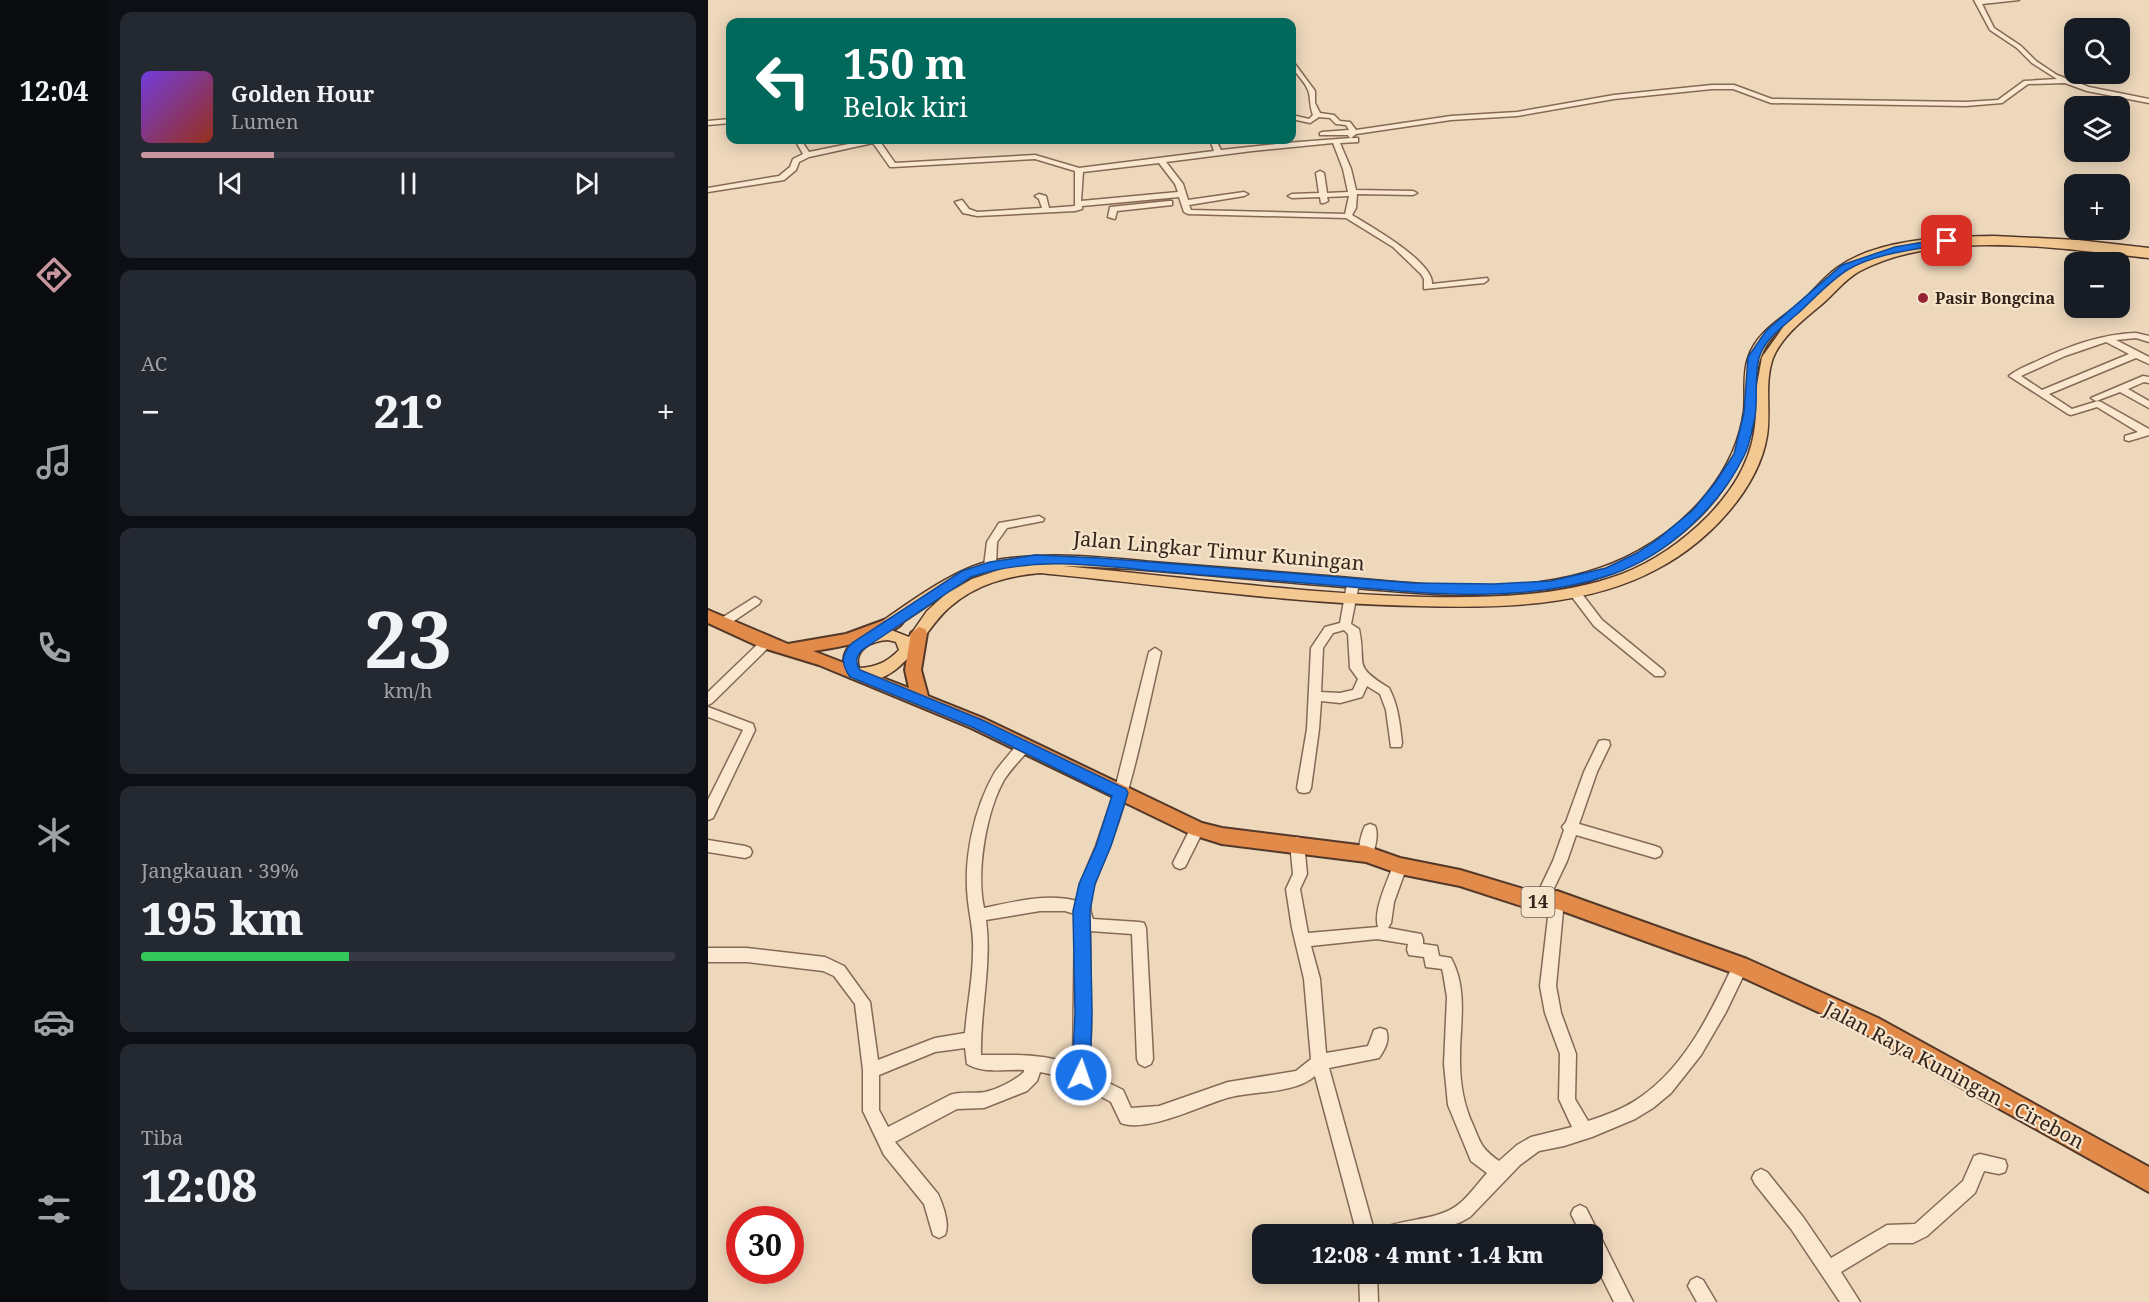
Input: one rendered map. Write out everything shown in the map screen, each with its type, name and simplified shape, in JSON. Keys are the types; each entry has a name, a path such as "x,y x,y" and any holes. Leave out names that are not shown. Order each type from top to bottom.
{"highway":[{"name":"Jalan Raya Kuningan - Cirebon","path":"708,616 773,645 825,661 977,723 1197,829 1222,836 1297,843 1366,854 1400,866 1460,878 1549,901 1740,966 1869,1025 2149,1180"},
{"path":"773,645 834,643 861,636 896,622"},
{"path":"920,700 914,670 923,626"}],"main road":[{"name":"Jalan Lingkar Timur Kuningan","path":"1993,239 2043,240 2149,253 2046,245 1963,244 1899,253 1854,269 1791,324 1769,354 1764,372 1761,439 1745,479 1702,530 1675,553 1609,584 1575,593 1479,602 1348,599 1040,568 996,574 957,593 923,626 907,652 879,673 855,674 850,665 850,654 874,636 966,574 990,566 1058,559 1353,584 1494,589 1551,586 1610,571 1641,556 1698,513 1740,454 1750,413 1754,357 1759,346 1769,333 1837,274 1856,262 1898,249 1935,242 1993,239"},
{"path":"912,611 910,619 923,626"},
{"path":"874,636 888,634 902,638 907,652"}],"street":[{"path":"2016,0 1977,1 1992,29 2019,46 2041,68 2064,81"},
{"path":"1296,68 1312,91 1312,103 1317,115"},
{"path":"1322,134 1354,132 1451,118 1539,111 1614,97 1713,87 1734,87 1772,101 1966,104 2000,102 2026,82 2064,81"},
{"path":"2072,84 2087,90 2149,101"},
{"path":"1310,121 1317,115 1332,116 1338,123 1348,123 1354,132"},
{"path":"1296,118 1310,121 1322,134 1326,143"},
{"path":"708,123 726,121"},
{"path":"1349,140 1354,132"},
{"path":"1296,143 1326,143 1383,136"},
{"path":"1336,141 1352,193 1352,210 1348,216"},
{"path":"800,144 807,155"},
{"path":"708,190 781,178 793,168 796,161 807,155 857,144"},
{"path":"878,144 893,165 1035,157 1079,170 1162,162 1266,144"},
{"path":"1215,144 1218,153"},
{"path":"1240,144 1241,148"},
{"path":"1162,162 1184,199 1188,212 1199,214 1235,211 1348,216 1396,245 1425,273 1428,279 1426,287 1484,280"},
{"path":"1045,169 1054,163"},
{"path":"959,202 966,211 977,214 1075,209 1079,207 1077,204 1079,170"},
{"path":"1320,173 1323,198"},
{"path":"1292,196 1323,198 1352,193 1413,193"},
{"path":"1077,204 1244,194"},
{"path":"1039,196 1043,198 1046,210"},
{"path":"1112,217 1113,209 1184,199"},
{"path":"2146,336 2108,339 2076,349 2014,376 2071,412 2098,404 2148,432"},
{"path":"2108,339 2149,361"},
{"path":"2042,393 2137,354"},
{"path":"2096,398 2143,379 2149,380"},
{"path":"2120,388 2149,405"},
{"path":"2129,438 2148,432"},
{"path":"990,566 993,542 1003,525 1040,519"},
{"path":"1345,626 1348,599 1353,584"},
{"path":"1575,593 1598,623 1659,673"},
{"path":"724,622 755,601"},
{"path":"1304,788 1313,729 1317,648 1329,630 1345,626 1353,629 1356,668 1364,678 1385,691 1392,710 1396,743"},
{"path":"708,700 773,645"},
{"path":"1081,1075 1082,911 1087,884 1121,793 1155,652"},
{"path":"1314,696 1351,697 1358,694 1364,678"},
{"path":"708,712 748,727 749,730 708,814"},
{"path":"1584,1130 1567,1099 1568,1054 1552,1013 1548,986 1549,901 1569,827 1591,771 1604,746"},
{"path":"1023,747 999,776 987,804 976,864 973,902 981,931 980,974 972,1040 973,1059 980,1063 1034,1062 1081,1075 1117,1096 1127,1117 1138,1117 1159,1114 1228,1090 1300,1078 1319,1062 1373,1053 1379,1044 1380,1035"},
{"path":"1569,827 1655,852"},
{"path":"1180,862 1197,829"},
{"path":"1366,854 1370,830"},
{"path":"1297,843 1300,874 1293,889 1312,979 1319,1062 1363,1224"},
{"path":"708,846 746,852"},
{"path":"1384,924 1388,902 1400,866"},
{"path":"978,915 1048,906 1076,907 1082,911 1089,925 1139,928 1145,1059"},
{"path":"1302,940 1377,933 1416,939 1414,950 1432,951 1431,962 1446,963 1449,966 1455,1014 1452,1044 1456,1105 1476,1155 1500,1173"},
{"path":"708,956 757,956 825,964 838,971 862,1002 871,1070 871,1111 890,1149 932,1200 939,1229"},
{"path":"1432,1224 1464,1211 1500,1173 1535,1144 1584,1130 1630,1112 1663,1090 1709,1030 1740,966"},
{"path":"871,1070 934,1045 972,1040"},
{"path":"885,1138 956,1101 984,1100 1020,1085 1031,1076 1034,1062"},
{"path":"1829,1269 1887,1234 1913,1234 1921,1230 1969,1187 1980,1162 1999,1166"},
{"path":"1761,1178 1851,1302"},
{"path":"1580,1215 1585,1224"},
{"path":"1603,1260 1624,1302"},
{"path":"1368,1284 1369,1302"}],"place":[{"name":"Pasir Bongcina","path":"1923,298"}],"route":[{"path":"1081,1075 1082,911 1087,884 1121,793 1105,783 995,734 977,723 855,674 850,665 850,654 857,646 966,574 1012,562 1058,559 1413,588 1494,589 1551,586 1610,571 1641,556 1698,513 1740,454 1750,413 1754,357 1769,333 1817,294 1845,267 1871,256 1898,249 1947,241"}]}
